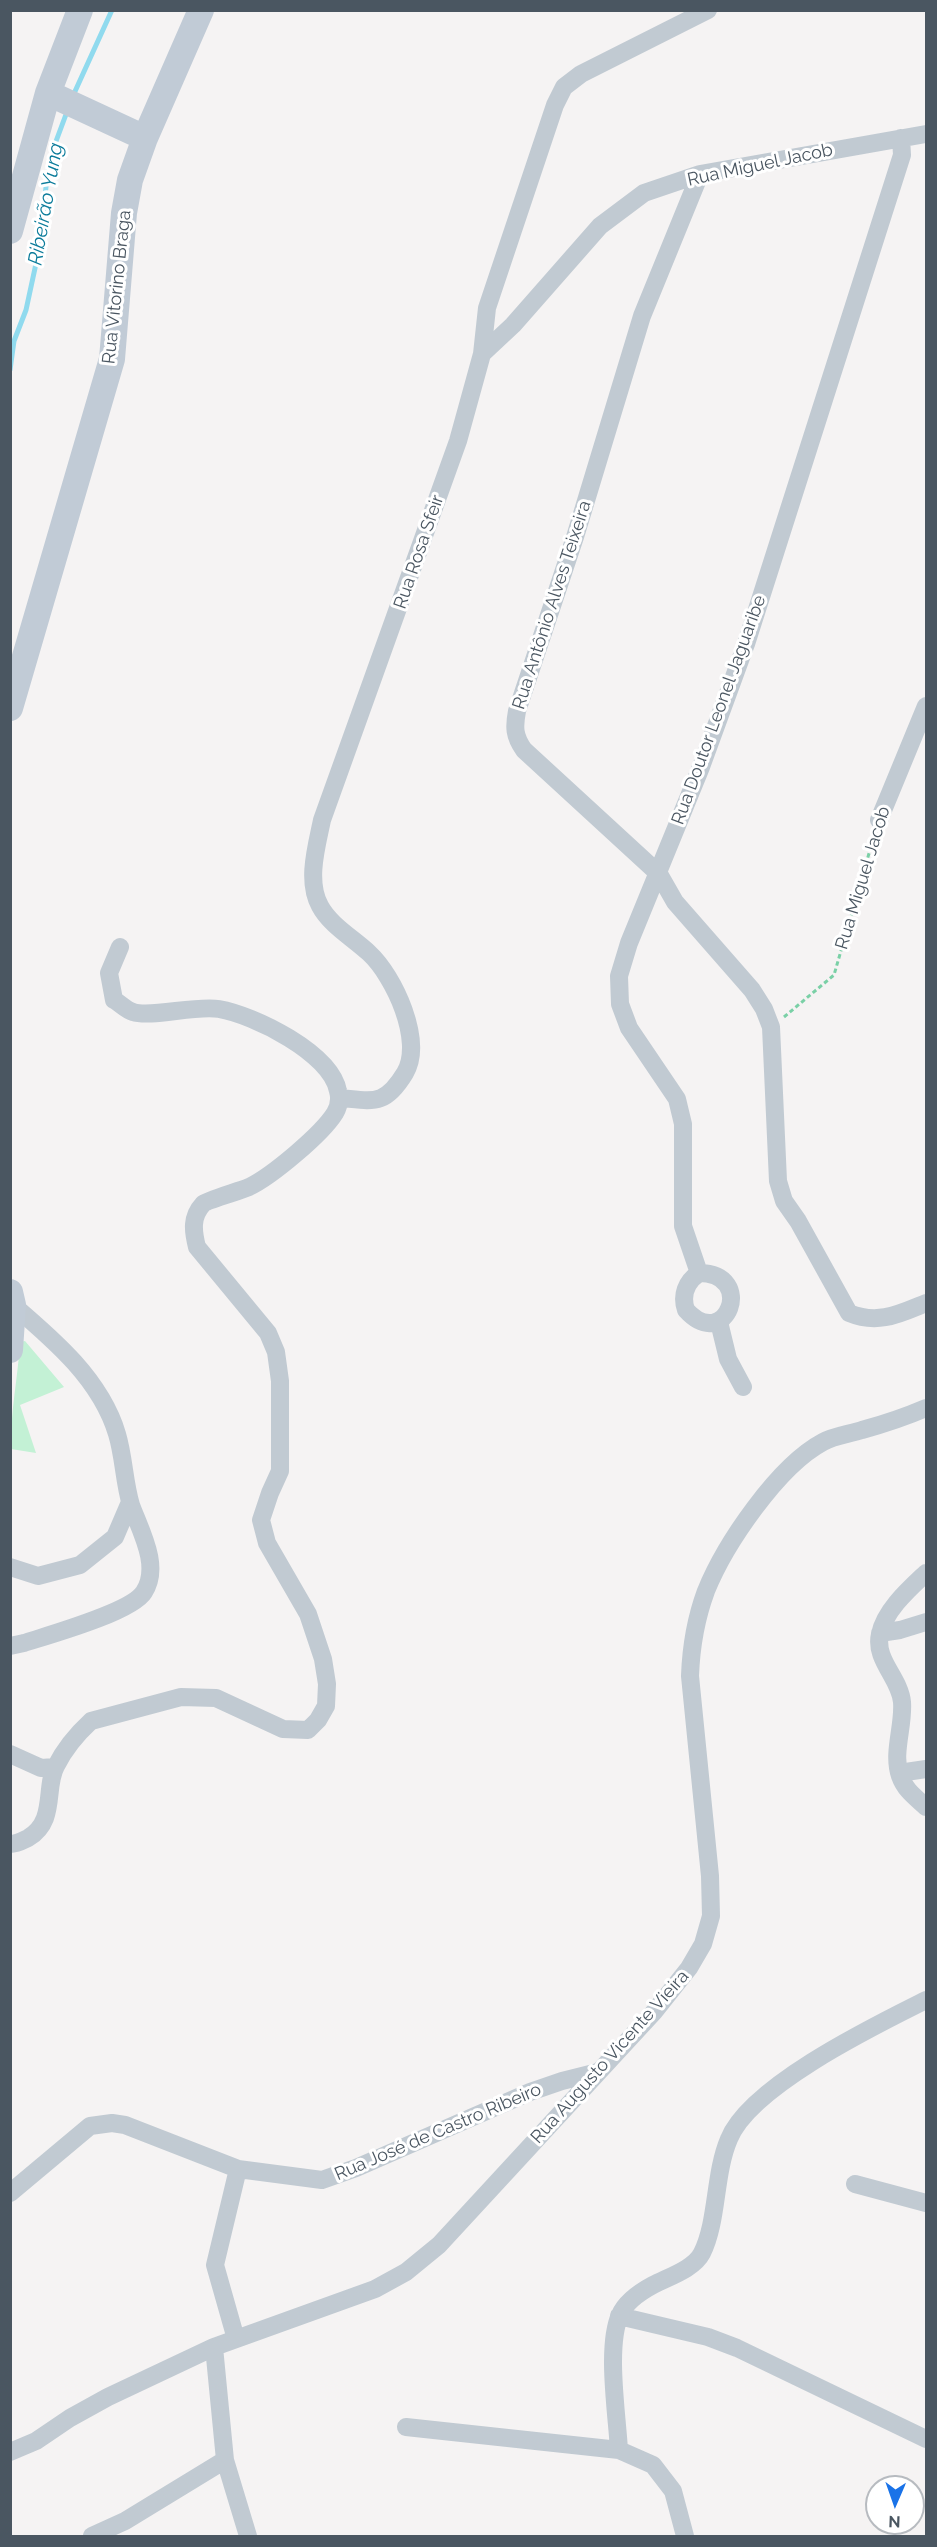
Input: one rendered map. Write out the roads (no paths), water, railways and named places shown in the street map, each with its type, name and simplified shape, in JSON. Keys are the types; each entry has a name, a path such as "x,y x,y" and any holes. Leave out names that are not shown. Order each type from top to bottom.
{"main road":[{"path":"10,231 80,10"},
{"name":"Rua Vitorino Braga","path":"10,708 112,359 124,213 129,180 201,10"},
{"path":"53,95 145,138"},
{"path":"10,1350 12,1298"}],"street":[{"name":"Rua Rosa Sfeir","path":"340,1098 376,1101 393,1092 412,1058 412,1044 405,1015 391,983 371,954 332,921 319,905 314,885 317,842 322,820 458,441 482,354 487,308 555,105 564,87 581,74 708,10"},
{"name":"Rua Miguel Jacob","path":"482,354 513,325 600,226 644,194 700,174 927,134"},
{"name":"Rua Doutor Leonel Jaguaribe","path":"699,1273 683,1226 683,1124 677,1099 629,1028 620,1004 619,976 629,943 701,767 746,644 902,155 901,138"},
{"name":"Rua Antônio Alves Teixeira","path":"700,174 642,316 575,537 517,711 514,726 516,738 524,750 659,874 675,902 753,990 771,1027 778,1181 784,1201 798,1221 849,1313 862,1318 878,1319 893,1317 927,1303"},
{"name":"Rua Miguel Jacob","path":"879,820 927,706"},
{"path":"10,1844 23,1841 34,1834 41,1825 48,1810 55,1767 91,1721 182,1697 216,1698 283,1729 308,1730 318,1720 326,1706 327,1684 323,1659 309,1614 267,1543 261,1520 280,1471 280,1381 276,1352 268,1333 197,1246 193,1229 196,1213 205,1202 229,1195 268,1177 326,1123 335,1112 340,1098 337,1083 327,1069 303,1047 247,1016 218,1009 193,1008 134,1012 114,1000 109,973 120,947"},
{"path":"699,1273 707,1273 723,1279 730,1292 732,1298 728,1314 719,1322 709,1324 699,1321 686,1310 684,1294 693,1277 699,1273"},
{"path":"10,1646 123,1608 144,1592 150,1570 147,1549 130,1502 117,1432 99,1394 49,1336 12,1298"},
{"path":"719,1322 728,1359 743,1387"},
{"name":"Rua Augusto Vicente Vieira","path":"10,2452 36,2441 70,2418 108,2397 214,2347 375,2289 406,2272 439,2245 654,2012 689,1968 704,1944 711,1916 710,1876 690,1676 692,1646 706,1592 727,1551 763,1497 800,1457 824,1441 898,1420 927,1407"},
{"path":"10,1567 38,1576 80,1565 115,1537 130,1502"},
{"path":"927,1573 890,1612 880,1633 879,1646 884,1661 898,1685 902,1703 899,1773 907,1790 927,1807"},
{"path":"880,1633 927,1622"},
{"path":"10,1754 41,1768 55,1767"},
{"path":"899,1773 927,1769"},
{"path":"619,2450 613,2355 619,2316 627,2304 641,2291 690,2265 701,2255 708,2237 722,2158 730,2135 749,2109 796,2072 863,2032 927,2000"},
{"name":"Rua José de Castro Ribeiro","path":"10,2193 90,2126 112,2123 125,2125 238,2169 322,2180 356,2168 530,2092 598,2072"},
{"path":"236,2339 215,2265 238,2169"},
{"path":"855,2184 927,2203"},
{"path":"619,2316 708,2337 737,2348 927,2439"},
{"path":"214,2347 225,2460 248,2536"},
{"path":"406,2427 619,2450 653,2465 674,2491 685,2536"},
{"path":"92,2536 125,2521 225,2460"}],"waterway":[{"name":"Ribeirão Yung","path":"72,98 112,10"},
{"name":"Ribeirão Yung","path":"10,370 14,341 26,310 40,245 47,177 55,144 68,109"}]}
